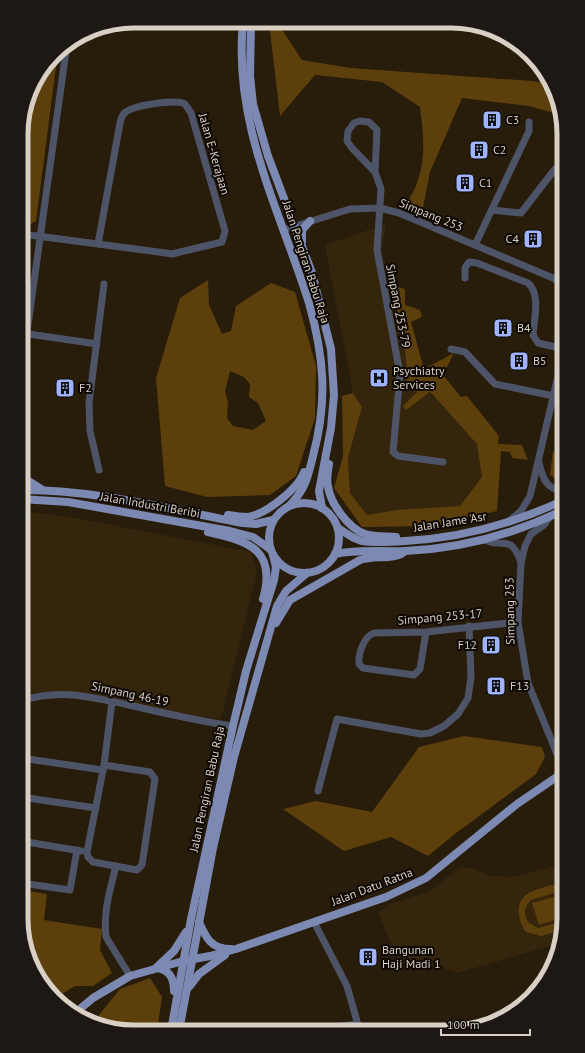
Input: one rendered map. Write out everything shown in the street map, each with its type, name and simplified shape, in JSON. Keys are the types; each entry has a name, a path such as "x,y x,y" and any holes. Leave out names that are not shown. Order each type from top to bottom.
{"main road":[{"name":"Jalan Pengiran Babu Raja","path":"243,28 242,79 248,118 259,159 306,295 321,353 324,383 320,431 305,487 300,496 289,506"},
{"name":"Jalan Pengiran Babu Raja","path":"252,28 250,76 253,104 268,156 319,298 331,349 334,382 331,428 320,487 322,508"},
{"path":"302,249 302,230 310,221"},
{"path":"331,428 334,438 328,473 328,487 330,495 342,515 350,524 364,534 371,536 405,537 414,541"},
{"path":"188,513 206,511 247,517 269,507 294,489 301,480 315,437 320,431"},
{"path":"28,481 42,490"},
{"name":"Jalan Industri Beribi","path":"28,490 94,495 256,524 273,520"},
{"name":"Jalan Industri Beribi","path":"28,499 68,502 244,534 253,537 271,552"},
{"path":"309,503 322,508 332,517 338,528 339,542 335,554 320,569 307,573 300,573 287,569 271,552 269,534 273,520 289,506 309,503"},
{"name":"Jalan Jame 'Asr","path":"338,528 362,541 414,541 466,534 506,523 557,503"},
{"name":"Jalan Jame 'Asr","path":"335,554 359,550 405,551 439,548 485,540 519,530 557,514"},
{"path":"187,524 201,531 238,539 247,543 262,558 266,570 267,584 258,617 257,635"},
{"path":"268,639 286,604 295,596 360,560 372,557 396,556 405,551"},
{"name":"Jalan Pengiran Babu Raja","path":"172,1025 191,919 233,726 257,635 274,580 276,568 271,552"},
{"name":"Jalan Pengiran Babu Raja","path":"180,1025 213,848 234,757 277,606 286,591 307,573"},
{"name":"Jalan Datu Ratna","path":"79,1010 93,998 130,976 183,961 236,949 386,897 426,878 517,804 557,777"},
{"path":"156,968 178,945 191,919"},
{"path":"199,921 207,939 214,946 225,949 236,949"},
{"path":"188,989 205,968 236,949"},
{"path":"156,968 165,970 170,974 174,983 172,1022"}],"street":[{"path":"28,310 66,53"},
{"name":"Jalan E-Kerajaan","path":"173,101 183,103 189,109 225,231 224,239 218,244 172,254 98,244 120,123 123,115 131,109 173,101"},
{"path":"375,172 349,144 348,131 354,123 360,121 369,122 377,130 375,172 381,189 380,208"},
{"path":"475,245 529,131 529,122"},
{"path":"492,210 521,213 555,169"},
{"name":"Simpang 253","path":"283,230 350,209 363,207 380,208 475,245 557,281"},
{"name":"Simpang 253-79","path":"380,208 377,255 400,374 393,452 398,456 443,462"},
{"path":"28,235 98,244"},
{"path":"465,278 465,268 469,262 477,263 528,283 534,288 536,295 533,335 535,340 538,343 557,347"},
{"path":"99,470 90,431 89,408 104,284"},
{"path":"28,335 97,344"},
{"path":"451,349 465,352 495,384 554,396"},
{"path":"506,523 527,504 539,462 557,382"},
{"path":"539,462 543,478 547,484 552,488 557,489"},
{"name":"Simpang 253","path":"550,517 528,539 521,562 518,622 528,683 557,755"},
{"name":"Simpang 253","path":"485,540 507,543 514,549 521,562"},
{"name":"Simpang 253-17","path":"426,632 420,669 416,674 411,675 361,667 359,656 370,634 426,632 470,626 518,622"},
{"path":"318,791 337,718 421,734 438,730 458,714 465,704 470,688 470,626"},
{"name":"Simpang 46-19","path":"28,699 60,694 87,696 233,726"},
{"path":"28,759 103,767 150,772 155,779 142,865 137,870 93,862 88,857 103,767 112,702"},
{"path":"28,798 96,808"},
{"path":"28,842 88,852"},
{"path":"28,884 70,890 77,850"},
{"path":"116,866 106,905 106,937 130,976"},
{"path":"314,922 347,986 357,1024 350,1025"}],"shaded area":[{"path":"270,28 281,28 302,60 351,68 544,83 555,113 529,106 462,98 430,172 422,213 405,206 417,182 423,158 423,134 420,107 382,82 315,75 280,116"},
{"path":"57,62 36,221 28,225 29,120 39,87 50,69"},
{"name":"Psychiatry Services","path":"386,224 382,251 404,341 408,369 406,387 417,391 406,409 429,392 477,444 482,477 460,506 396,510 367,515 350,493 348,458 362,407 353,393 325,245"},
{"path":"208,280 209,305 222,334 231,331 236,306 271,283 295,292 316,366 315,418 296,476 270,495 207,497 165,486 156,378 180,298","holes":["230,371 244,377 250,384 249,397 258,403 266,421 253,430 233,426 227,418 228,402 225,391"]},
{"path":"395,286 405,289 405,305 420,310 422,317 411,322 424,369 454,353 443,375 461,397 467,396 499,436 498,444 522,445 528,460 512,458 510,452 501,451 497,511 435,526 362,527 334,488 343,456 342,396 353,393 362,407 348,458 350,493 367,515 396,510 460,506 482,477 477,444 430,392 406,410 403,406 417,392 406,387 407,375 405,351 392,291"},
{"path":"553,451 557,454 557,479 550,475"},
{"path":"28,512 65,516 251,552 257,572 221,719 65,698 28,702"},
{"path":"464,736 542,747 545,757 536,774 456,833 428,856 391,837 344,851 283,809 316,801 372,812 419,747"},
{"path":"557,865 557,926 554,945 457,973 423,959 400,964 378,913 390,904 430,891 460,868 472,868 492,876 513,877"},
{"path":"557,884 557,892 531,900 525,911 525,916 528,922 538,928 557,923 556,932 541,936 526,932 519,916 519,910 522,900 526,895 543,887"},
{"path":"28,891 47,894 44,920 102,929 100,950 112,973 93,986 75,986 60,995 50,984 39,966 30,940"},
{"path":"557,896 557,919 539,925 532,903"},
{"path":"150,978 162,997 158,1025 120,1024 96,1018 120,989"}],"place":[{"name":"C3","path":"492,120"},
{"name":"C2","path":"479,150"},
{"name":"C1","path":"465,183"},
{"name":"C4","path":"533,239"},
{"name":"B4","path":"503,328"},
{"name":"B5","path":"519,361"},
{"name":"Psychiatry Services","path":"379,378"},
{"name":"F2","path":"65,388"},
{"name":"F12","path":"491,645"},
{"name":"F13","path":"496,686"},
{"name":"Bangunan Haji Madi 1","path":"368,957"}]}
